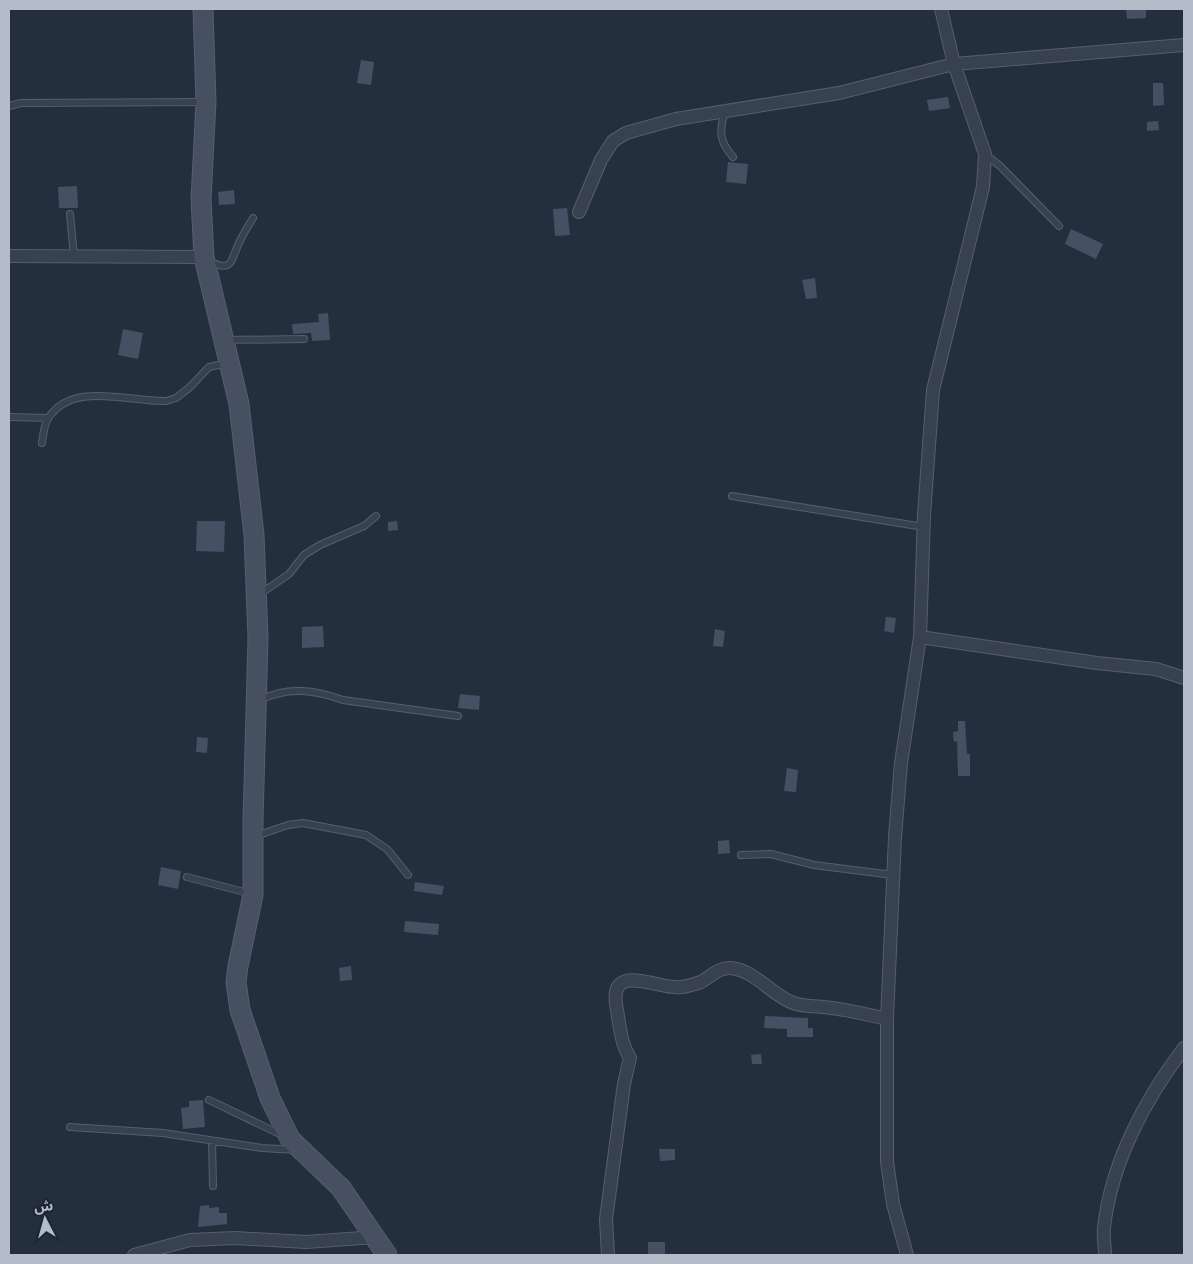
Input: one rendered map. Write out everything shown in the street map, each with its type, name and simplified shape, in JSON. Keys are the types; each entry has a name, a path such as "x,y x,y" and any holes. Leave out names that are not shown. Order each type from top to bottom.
{"street":[{"path":"203,9 206,102 201,200 204,258 230,363 240,414 254,535 257,702 253,895 236,982 240,1010 270,1098 296,1144 341,1188 387,1255"},
{"path":"907,1255 893,1204 887,1162 887,1019 893,876 901,763 920,637 924,527 933,390 983,187 985,154 954,64 941,9"},
{"path":"579,212 601,160 613,141 626,133 676,119 839,93 882,80 954,64 1184,45"},
{"path":"9,256 204,258"},
{"path":"920,637 1097,663 1156,669 1184,678"},
{"path":"608,1255 606,1219 624,1084 630,1058 624,1049 615,1005 619,986 626,980 637,979 679,987 700,982 721,970 734,968 754,976 774,993 796,1004 831,1008 887,1019"},
{"path":"1106,1255 1104,1229 1119,1167 1160,1079 1184,1048"},
{"path":"134,1255 190,1240 235,1238 306,1242 376,1237"}],"lane":[{"path":"9,106 21,103 206,102"},
{"path":"725,111 721,124 721,137 724,147 733,157"},
{"path":"985,154 999,165 1059,226"},
{"path":"70,214 74,257"},
{"path":"204,258 220,266 228,265 234,260 238,244 253,218"},
{"path":"224,340 304,339"},
{"path":"42,443 48,418 63,403 74,398 86,396 166,401 182,393 208,367 230,363"},
{"path":"9,417 48,418"},
{"path":"732,496 924,527"},
{"path":"256,596 289,574 304,555 320,545 364,526 376,516"},
{"path":"257,702 273,694 295,690 328,695 343,700 458,716"},
{"path":"253,838 288,825 304,824 366,834 387,849 408,875"},
{"path":"741,855 771,854 814,865 893,876"},
{"path":"187,877 253,895"},
{"path":"209,1100 296,1144"},
{"path":"70,1127 163,1133 262,1148 296,1144"},
{"path":"212,1141 213,1186"}],"building":[{"path":"1126,9 1146,9 1146,18 1127,19"},
{"path":"361,60 374,62 371,85 357,83"},
{"path":"1153,83 1163,83 1164,105 1153,106"},
{"path":"948,97 950,108 929,111 927,100"},
{"path":"1158,121 1159,130 1147,131 1147,122"},
{"path":"728,162 748,164 746,184 726,182"},
{"path":"77,186 78,208 59,208 58,187"},
{"path":"234,190 235,204 219,205 218,192"},
{"path":"567,208 570,235 555,236 553,209"},
{"path":"1071,229 1103,244 1096,259 1065,244"},
{"path":"815,278 817,298 806,299 802,280"},
{"path":"328,313 330,340 312,341 311,333 293,334 292,324 319,322 318,314"},
{"path":"123,329 143,333 138,359 118,355"},
{"path":"197,521 225,521 224,552 196,551"},
{"path":"397,521 398,530 388,531 388,522"},
{"path":"886,617 896,618 894,633 884,631"},
{"path":"323,626 324,647 302,648 302,627"},
{"path":"715,629 725,631 723,647 713,646"},
{"path":"460,694 480,696 479,710 458,708"},
{"path":"958,721 965,721 967,754 970,754 970,776 958,776 957,741 954,742 953,732 958,731"},
{"path":"197,737 208,738 207,753 196,752"},
{"path":"787,768 798,770 796,792 784,791"},
{"path":"729,840 730,853 718,854 718,841"},
{"path":"161,867 181,871 178,889 158,885"},
{"path":"415,882 444,886 442,895 414,891"},
{"path":"405,921 439,924 438,935 404,932"},
{"path":"351,966 352,980 340,981 339,968"},
{"path":"765,1016 808,1018 808,1028 813,1028 813,1037 787,1037 787,1029 764,1028"},
{"path":"761,1054 762,1064 752,1064 751,1055"},
{"path":"203,1100 205,1127 183,1129 181,1108 189,1107 189,1101"},
{"path":"659,1149 675,1149 675,1160 660,1161"},
{"path":"209,1205 209,1208 219,1207 219,1213 227,1213 227,1224 198,1227 200,1206"},
{"path":"648,1242 665,1242 665,1255 648,1255"}]}
